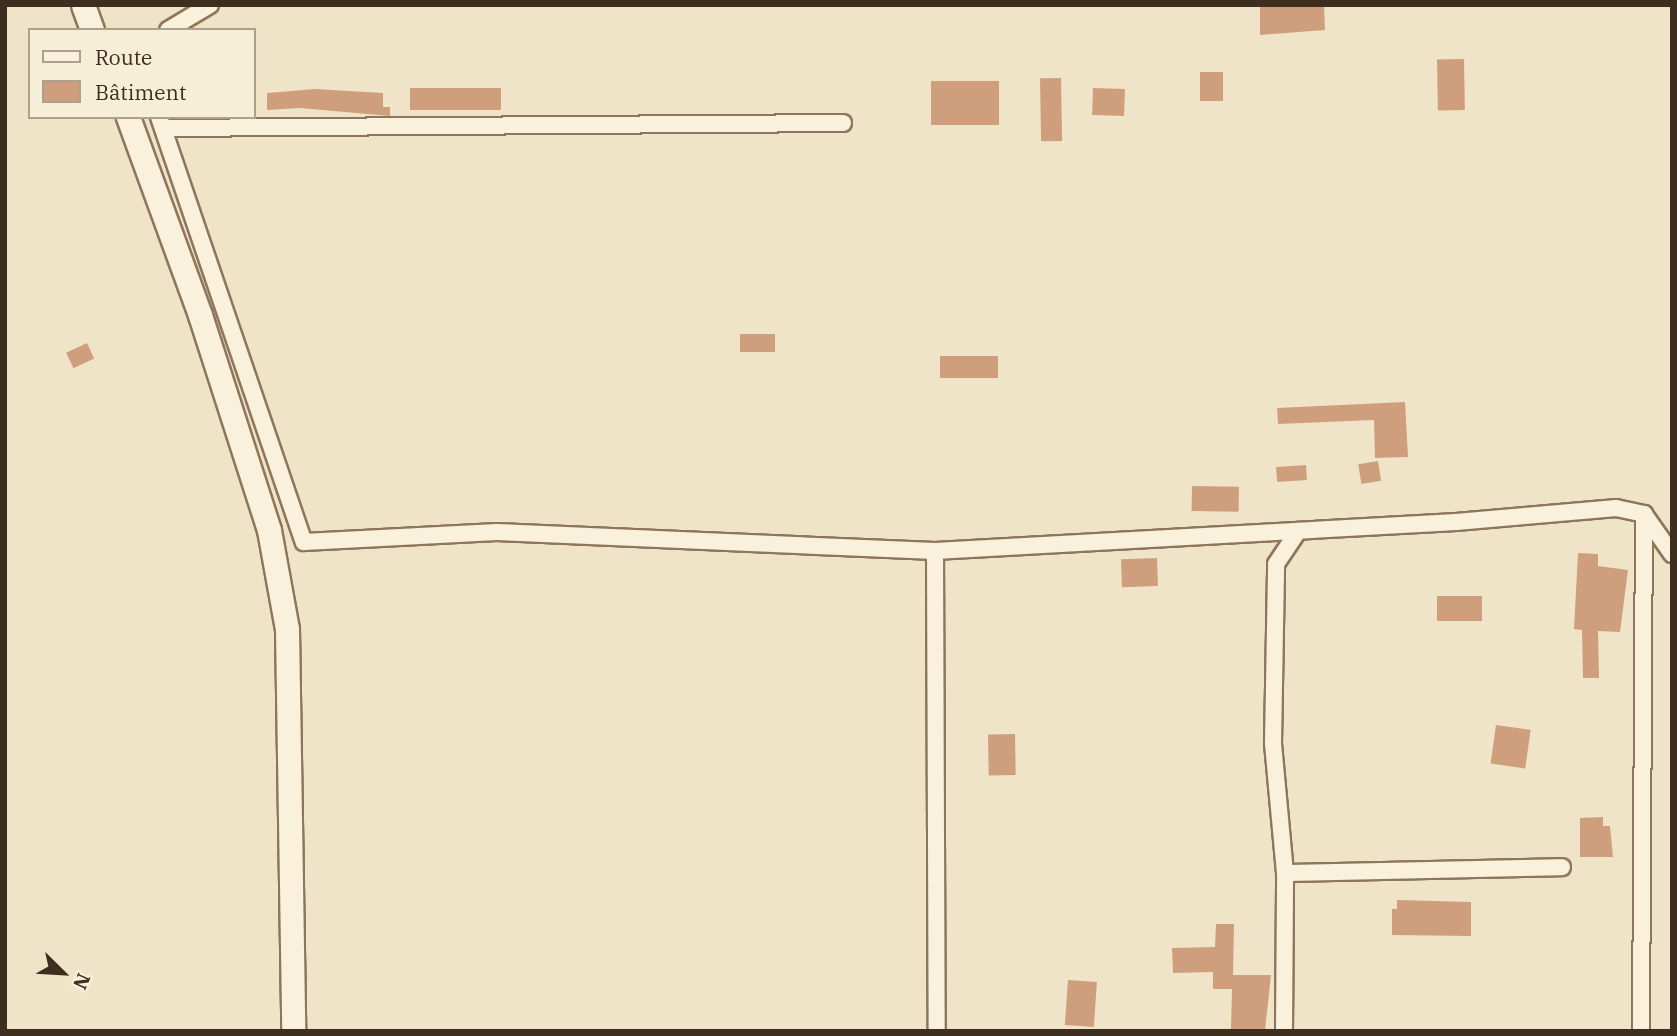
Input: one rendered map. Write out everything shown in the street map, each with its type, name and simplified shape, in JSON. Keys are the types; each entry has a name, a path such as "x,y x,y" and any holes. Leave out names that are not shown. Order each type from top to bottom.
{"street":[{"path":"83,5 91,28"},
{"path":"171,28 210,5"},
{"path":"129,119 200,315 272,542 287,629 293,1031"},
{"path":"844,122 161,122 304,542 497,532 935,551 1298,531 1616,508 1644,514 1672,554"},
{"path":"1641,1031 1644,514"},
{"path":"1284,1031 1285,873 1273,743 1276,564 1298,531"},
{"path":"935,551 937,1031"},
{"path":"1285,873 1562,867"}],"building":[{"path":"1260,5 1324,5 1325,30 1260,35"},
{"path":"1437,59 1464,59 1465,110 1438,110"},
{"path":"1200,72 1223,72 1223,101 1200,101"},
{"path":"1040,78 1061,78 1062,141 1041,141"},
{"path":"931,81 999,81 999,125 931,125"},
{"path":"410,88 501,88 501,110 410,110"},
{"path":"1093,88 1125,89 1124,116 1092,115"},
{"path":"315,89 383,93 383,107 390,107 390,116 300,108 267,110 267,93"},
{"path":"740,334 775,334 775,352 740,352"},
{"path":"87,343 94,358 73,368 66,353"},
{"path":"940,356 998,356 998,378 940,378"},
{"path":"1405,402 1408,457 1375,458 1374,420 1278,424 1277,408"},
{"path":"1378,461 1381,481 1361,484 1358,464"},
{"path":"1306,465 1307,480 1277,482 1276,467"},
{"path":"1192,486 1239,487 1239,512 1192,511"},
{"path":"1578,553 1598,554 1598,566 1628,570 1620,632 1598,631 1599,678 1583,678 1582,630 1574,629"},
{"path":"1157,558 1158,586 1122,587 1121,559"},
{"path":"1437,596 1482,596 1482,621 1437,621"},
{"path":"1496,725 1531,730 1525,768 1491,764"},
{"path":"988,734 1015,734 1016,775 989,775"},
{"path":"1603,817 1603,826 1610,826 1613,857 1580,857 1580,818"},
{"path":"1397,900 1471,902 1471,936 1392,935 1392,909 1397,909"},
{"path":"1216,924 1234,924 1233,975 1271,975 1265,1030 1231,1029 1232,989 1213,989 1213,972 1173,973 1172,948 1215,947"},
{"path":"1068,980 1097,982 1094,1027 1065,1025"}]}
